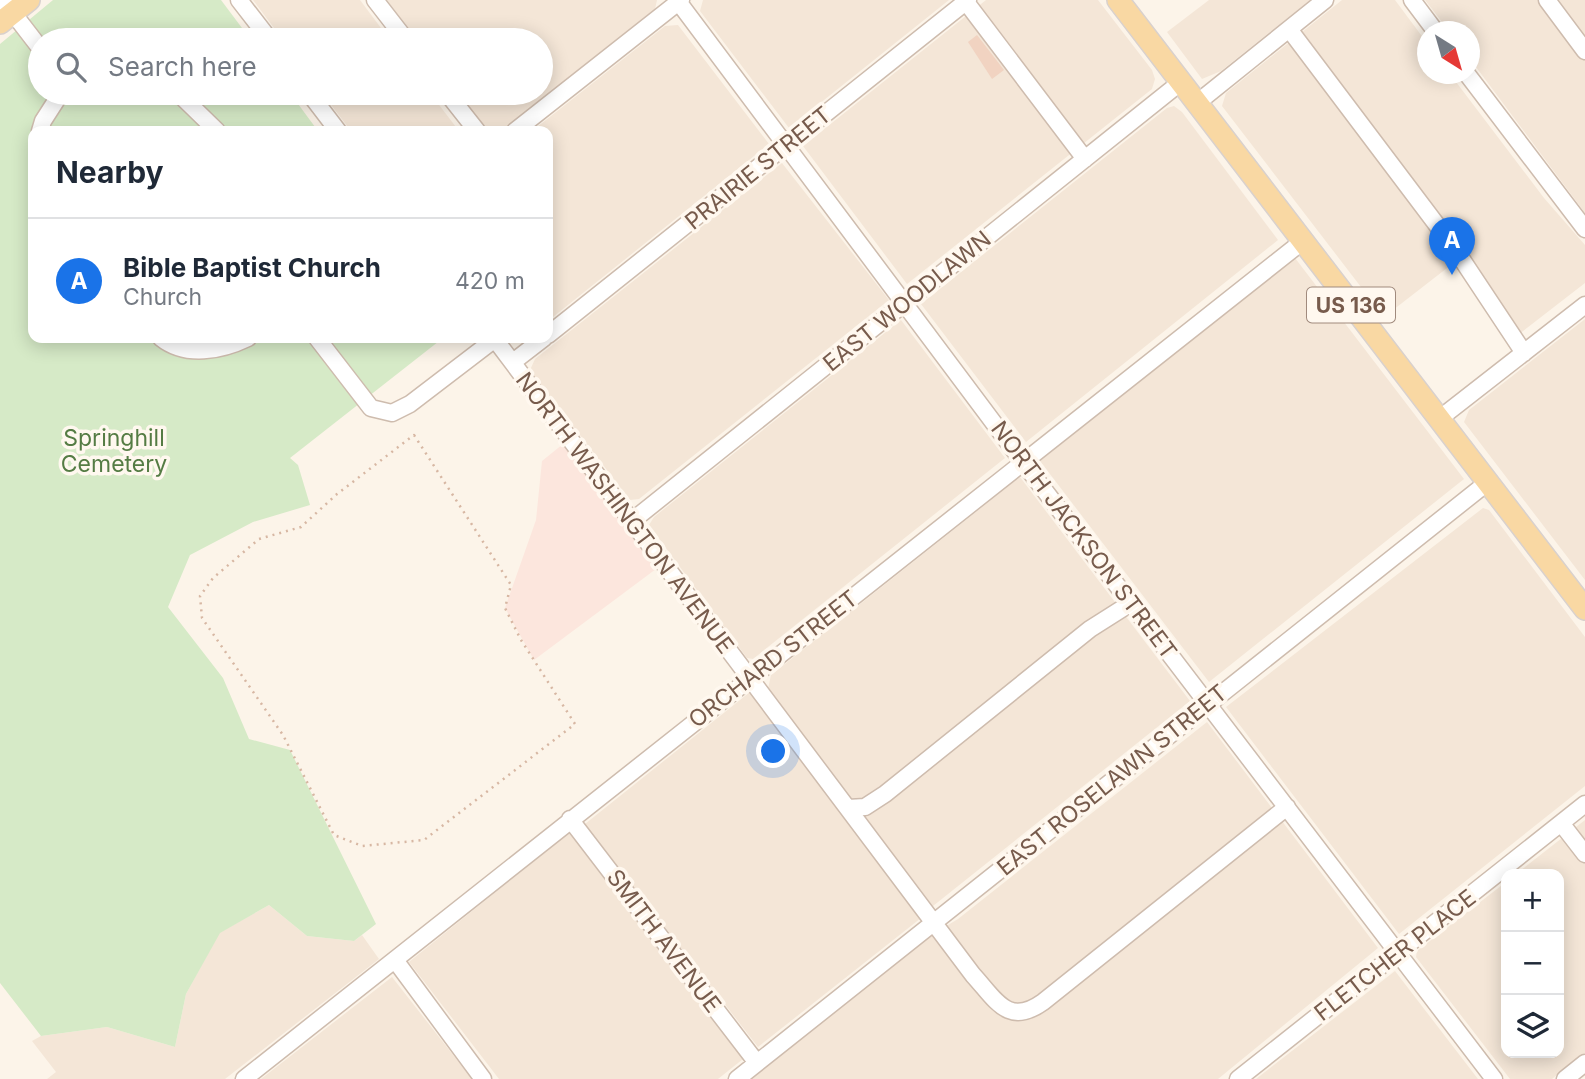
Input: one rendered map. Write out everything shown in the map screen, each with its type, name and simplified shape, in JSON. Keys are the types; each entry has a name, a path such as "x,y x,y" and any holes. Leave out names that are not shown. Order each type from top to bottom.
{"main road":[{"name":"US 136","path":"1118,0 1585,609"}],"street":[{"path":"239,0 261,28"},
{"path":"375,0 397,28"},
{"path":"1197,103 1325,0"},
{"path":"1412,0 1428,21"},
{"path":"1547,0 1585,51"},
{"path":"553,101 679,1"},
{"name":"NORTH JACKSON STREET","path":"679,1 1023,462 1494,1079"},
{"path":"967,1 1085,159"},
{"name":"PRAIRIE STREET","path":"553,330 967,1"},
{"path":"12,9 28,31"},
{"path":"1289,29 1455,249 1524,353"},
{"name":"EAST WOODLAWN","path":"632,521 1181,82"},
{"path":"1475,84 1585,229"},
{"path":"42,126 53,105"},
{"path":"190,105 212,126"},
{"path":"318,105 334,126"},
{"path":"456,105 473,126"},
{"path":"521,126 548,105"},
{"name":"ORCHARD STREET","path":"244,1079 1303,241"},
{"path":"1439,419 1585,305"},
{"path":"167,343 172,347 215,351 235,343"},
{"path":"321,343 371,408 392,413 410,404 488,343"},
{"name":"NORTH WASHINGTON AVENUE","path":"498,343 973,975 1000,1005 1014,1014 1028,1013 1287,807"},
{"name":"PRAIRIE STREET","path":"513,362 537,343"},
{"name":"EAST ROSELAWN STREET","path":"737,1079 1489,482"},
{"path":"848,808 865,807 885,794 1090,629 1131,603"},
{"name":"FLETCHER PLACE","path":"1238,1079 1585,804"},
{"name":"SMITH AVENUE","path":"570,819 757,1063"},
{"path":"1561,823 1585,854"},
{"path":"395,960 483,1079"},
{"path":"1565,1079 1585,1063"}],"path":[{"path":"414,435 511,585 505,608 521,640 575,724 467,809 424,840 362,846 334,835 283,735 202,618 200,596 213,578 259,539 301,527 414,435"}],"shaded area":[{"path":"253,0 360,0 381,28 274,28"},
{"path":"387,0 657,0 655,9 553,91 553,28 408,28"},
{"path":"703,0 949,0 789,128 700,11"},
{"path":"986,0 1098,0 1152,70 1155,79 1152,89 907,284 803,146"},
{"path":"1209,0 1310,0 1221,71 1202,79 1167,32"},
{"path":"1342,0 1395,0 1417,30 1417,84 1458,84 1544,198 1585,245 1585,283 1514,338 1460,258 1384,317 1222,106 1226,93"},
{"path":"1425,0 1585,0 1585,213 1480,72 1480,21 1441,21"},
{"path":"678,25 769,144 553,317 553,126 538,126 665,26"},
{"path":"331,105 439,105 455,126 347,126"},
{"path":"466,105 535,105 509,126 481,126"},
{"path":"1174,106 1182,112 1278,240 1026,442 921,304 1167,108"},
{"path":"782,163 889,300 639,499 630,500 530,370 535,359"},
{"path":"1295,258 1464,479 1209,682 1040,461"},
{"path":"1585,319 1585,580 1464,422 1469,410"},
{"path":"901,320 1005,458 753,659 747,658 649,525 654,517"},
{"path":"563,444 656,569 534,660 505,608 536,520 542,461"},
{"path":"1020,477 1190,701 933,906 768,689 771,675"},
{"path":"1483,508 1489,510 1585,637 1585,786 1399,934 1226,707"},
{"path":"750,692 921,918 758,1047 585,824"},
{"path":"1207,722 1378,948 1218,1079 749,1079 928,937 958,919"},
{"path":"1585,820 1585,1053 1552,1079 1510,1079 1416,957 1417,951 1501,886 1501,1058 1564,1058 1564,869 1522,869"},
{"path":"569,833 743,1059 718,1079 499,1079 409,962"},
{"path":"269,905 307,936 354,941 362,935 379,959 225,1079 47,1079 56,1072 32,1041 41,1036 107,1027 175,1047 186,994 219,933"},
{"path":"1395,971 1478,1079 1256,1079"},
{"path":"392,977 472,1079 261,1079"}],"green space":[{"name":"Springhill Cemetery","path":"53,0 221,0 242,28 28,28 28,105 299,105 314,126 28,126 28,343 437,343 290,458 298,465 310,505 253,522 190,555 168,607 223,678 249,739 290,750 376,924 354,941 307,936 269,905 220,933 186,994 175,1047 107,1027 41,1036 0,983 0,44"}],"building":[{"path":"977,35 1004,70 992,79 968,42"}],"place":[{"name":"Bible Baptist Church","path":"1452,275"}]}
